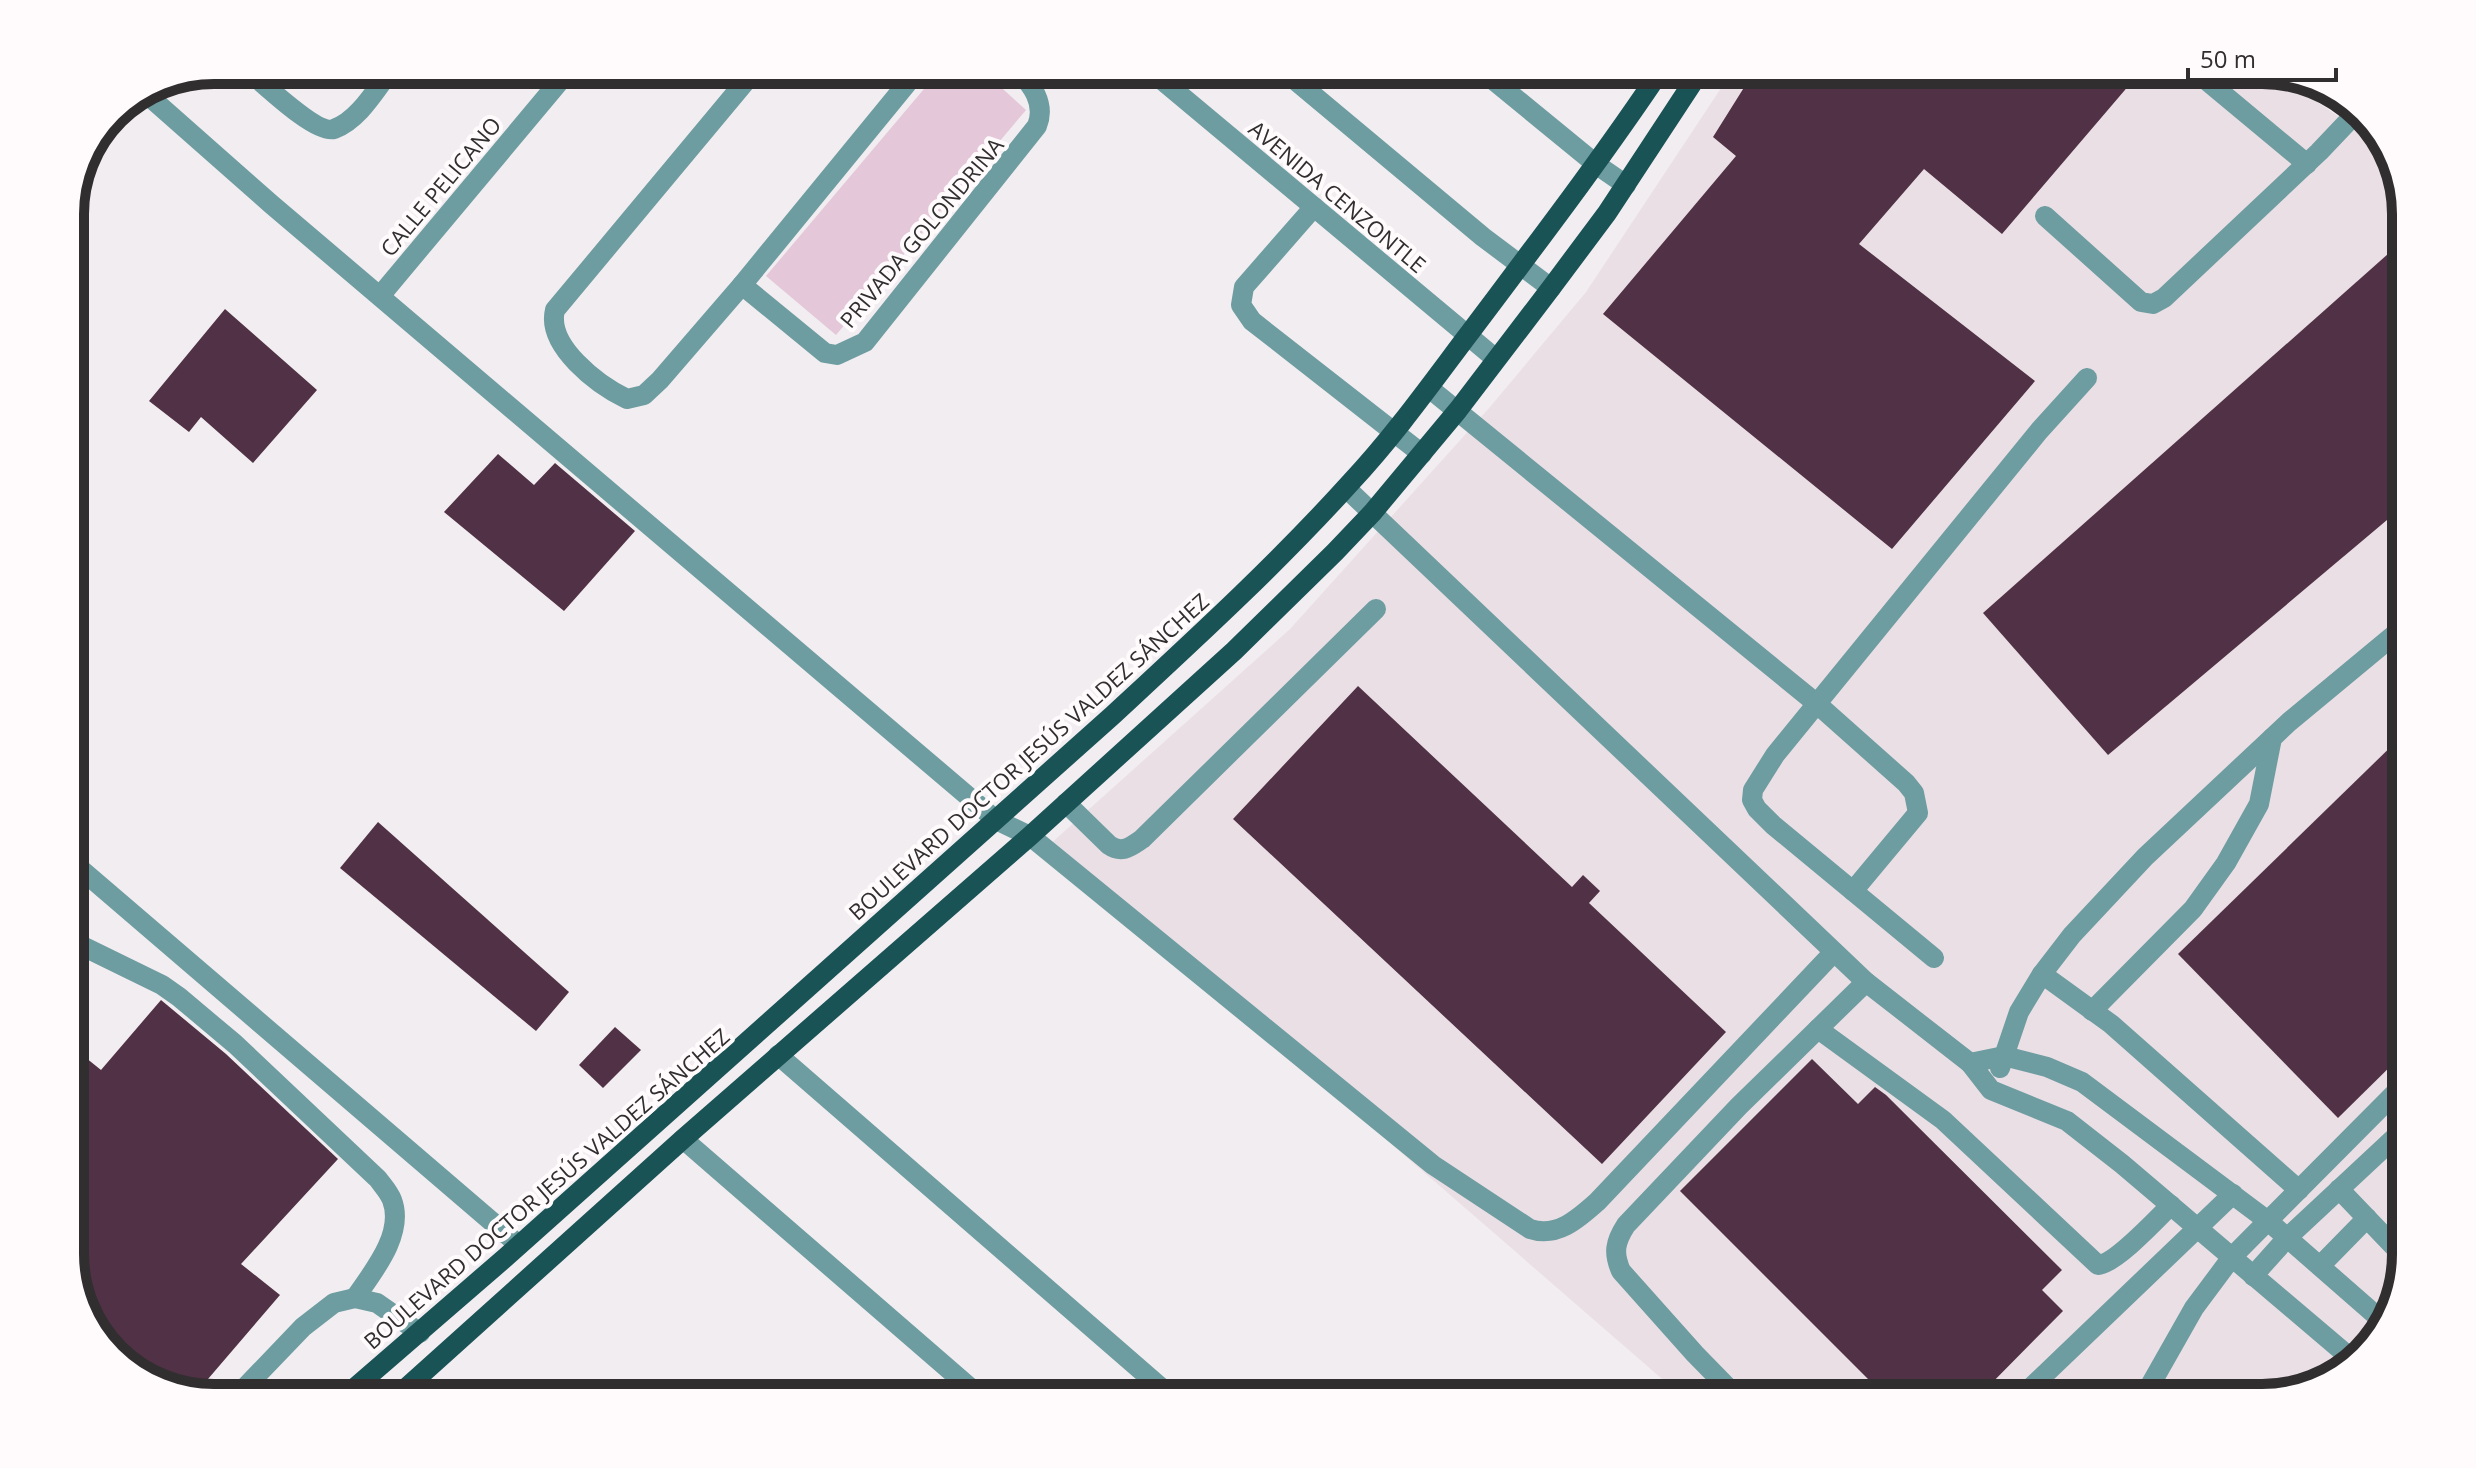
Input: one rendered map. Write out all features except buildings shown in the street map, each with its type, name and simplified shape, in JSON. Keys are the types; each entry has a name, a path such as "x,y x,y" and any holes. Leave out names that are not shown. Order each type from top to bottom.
{"main road":[{"name":"BOULEVARD DOCTOR JESÚS VALDEZ SÁNCHEZ","path":"360,1384 1167,666 1346,488 1429,388 1597,165 1652,84"},
{"path":"411,1384 683,1139 1030,836 1234,651 1373,512 1458,410 1551,288 1626,185 1691,84"}],"street":[{"path":"264,84 313,124 328,130 356,113 380,84"},
{"name":"CALLE PELICANO","path":"380,296 557,84"},
{"path":"743,84 555,310 555,334 574,359 612,391 627,399 644,395 660,380 907,84"},
{"name":"PRIVADA GOLONDRINA","path":"742,285 825,353 837,355 865,342 1037,126 1041,111 1029,84"},
{"name":"AVENIDA CENZONTLE","path":"1167,84 1496,359"},
{"path":"1300,84 1483,237 1551,288"},
{"path":"1498,84 1626,185"},
{"path":"2211,84 2307,164"},
{"path":"153,99 996,820 1030,836 1433,1165 1517,1222 1546,1232 1578,1219 1834,952"},
{"path":"2045,216 2141,302 2153,304 2199,266 2350,119"},
{"path":"1314,207 1244,287 1242,309 1288,351 1422,454"},
{"path":"1934,958 1773,825 1757,809 1752,800 1753,790 1816,703 2039,431 2087,378"},
{"path":"1429,388 1816,703 1906,783 1914,793 1918,813 1853,891"},
{"path":"1346,488 1866,982 1970,1063 1991,1090 2067,1121 2345,1353"},
{"path":"1066,803 1109,845 1117,850 1127,849 1142,839 1376,609"},
{"path":"1991,1090 2019,1012 2042,974 2072,935 2145,857 2272,738 2392,637"},
{"path":"2092,1011 2193,909 2226,863 2259,804 2272,738"},
{"path":"84,872 519,1245"},
{"path":"84,947 162,985 179,997 235,1044 378,1179 392,1200 395,1223 386,1250 355,1298"},
{"path":"2042,974 2187,1090 2299,1190"},
{"path":"1724,1384 1621,1271 1616,1255 1617,1239 1626,1225 1866,982"},
{"path":"1818,1029 1943,1120 2098,1265 2106,1265 2117,1257 2171,1205"},
{"path":"778,1055 1157,1384"},
{"path":"1970,1063 2004,1056 2047,1067 2082,1082 2268,1221 2377,1316"},
{"path":"2151,1384 2194,1308 2232,1257 2392,1096"},
{"path":"683,1139 966,1384"},
{"path":"2253,1276 2287,1238 2392,1140"},
{"path":"2339,1189 2392,1244"},
{"path":"2035,1384 2233,1194"},
{"path":"2320,1266 2367,1218"},
{"path":"249,1384 317,1314 334,1303 355,1298 377,1303 420,1333"}],"shaded area":[{"path":"928,84 997,84 1026,110 836,335 766,276"},
{"path":"1724,84 2279,85 2298,89 2365,135 2375,149 2385,172 2392,205 2392,1254 2388,1288 2375,1319 2354,1346 2327,1367 2296,1380 2262,1384 1668,1384 1048,846 1290,629 1490,407 1586,292"}]}
